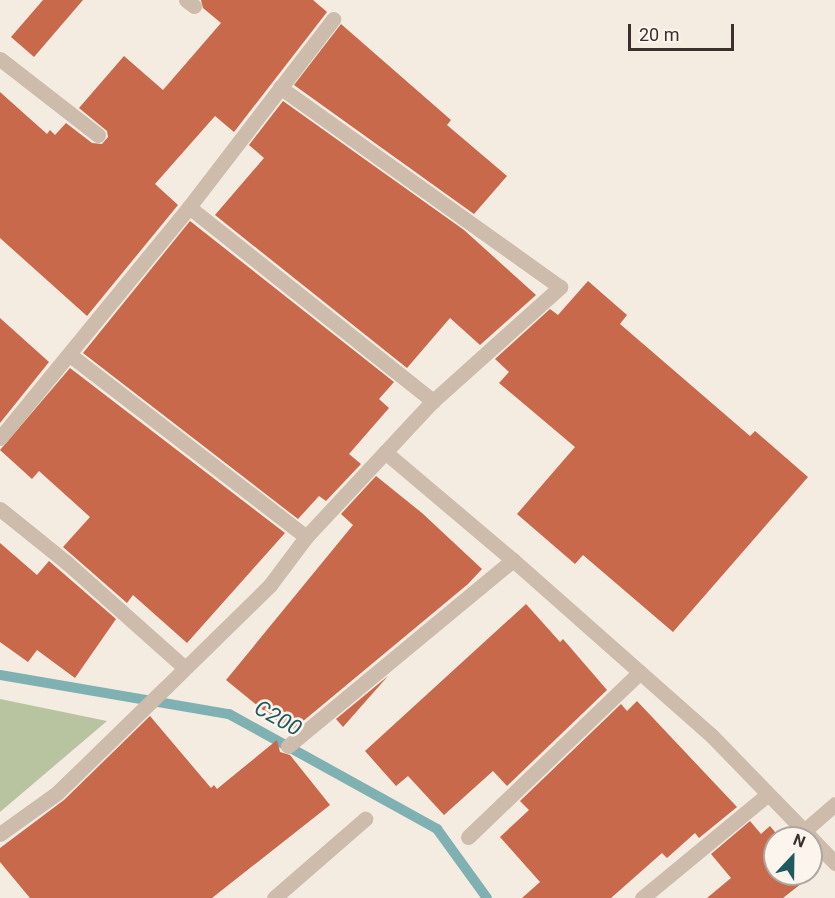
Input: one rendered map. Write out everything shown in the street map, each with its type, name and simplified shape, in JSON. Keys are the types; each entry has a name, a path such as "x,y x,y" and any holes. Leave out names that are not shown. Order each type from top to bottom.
{"street":[{"path":"0,438 189,207 333,19"},
{"path":"0,59 98,135"},
{"path":"0,834 57,793 165,688 270,585 306,537 433,402 560,287 280,87"},
{"path":"189,207 433,402"},
{"path":"70,355 306,537"},
{"path":"385,452 513,560 711,735 799,826"},
{"path":"0,509 66,562 185,668"},
{"path":"288,746 513,560"},
{"path":"468,837 640,672"},
{"path":"642,898 768,794"},
{"path":"817,826 835,804"},
{"path":"274,898 365,819"},
{"path":"823,851 835,863"}],"green space":[{"path":"0,699 107,721 0,812"}],"building":[{"path":"43,0 83,0 34,57 11,37"},
{"path":"201,0 313,0 327,12 234,132 215,116 155,184 178,205 87,316 0,238 0,92 47,134 50,130 55,135 66,123 92,143 102,144 108,137 107,131 79,108 124,56 163,90 221,23 203,8"},
{"path":"341,24 451,120 447,125 507,176 474,214 294,85"},
{"path":"283,101 464,230 536,295 480,345 450,318 407,368 215,215 264,158 249,145"},
{"path":"190,221 394,382 379,399 389,408 349,454 361,464 326,501 319,496 298,519 83,353"},
{"path":"588,281 627,315 620,324 750,436 755,431 808,477 673,632 583,555 575,564 517,514 575,447 499,383 509,372 495,359 550,309 558,315"},
{"path":"0,318 49,362 0,423"},
{"path":"70,368 285,533 187,643 133,595 127,603 63,547 90,517 39,471 32,479 0,450"},
{"path":"376,476 422,513 482,569 468,584 290,732 226,680 353,525 341,514"},
{"path":"0,543 37,575 49,561 116,619 75,678 37,650 28,662 0,642"},
{"path":"526,604 560,642 563,639 607,690 507,786 493,771 444,815 408,776 396,786 365,751"},
{"path":"388,676 343,727 336,719"},
{"path":"637,701 737,807 699,838 695,833 667,858 662,853 611,898 522,898 540,882 500,837 529,810 520,801 621,704 627,711"},
{"path":"150,716 211,788 214,785 217,789 277,740 280,752 290,755 330,805 212,898 30,898 0,862 0,848 64,800"},
{"path":"750,821 761,834 763,832 763,886 798,886 783,898 707,898 731,878 711,854"}],"waterway":[{"name":"C200","path":"0,675 229,714 437,829 487,898"}]}
